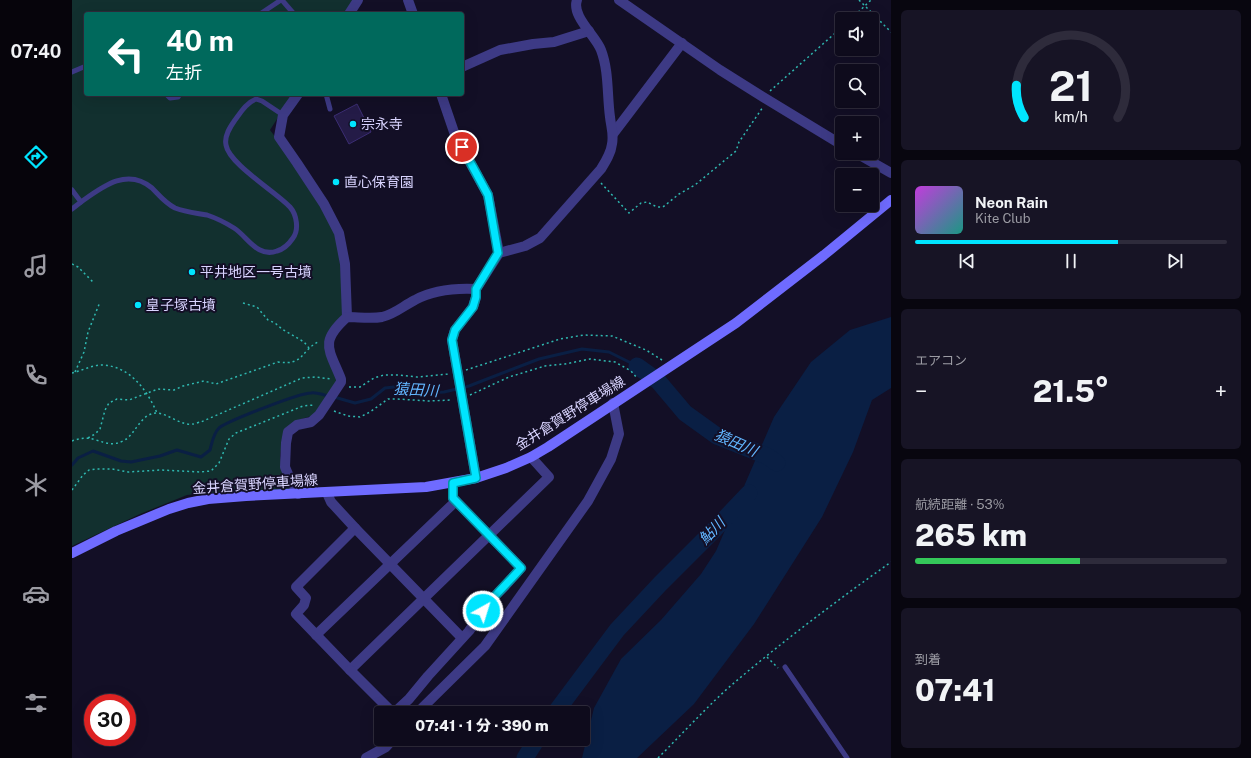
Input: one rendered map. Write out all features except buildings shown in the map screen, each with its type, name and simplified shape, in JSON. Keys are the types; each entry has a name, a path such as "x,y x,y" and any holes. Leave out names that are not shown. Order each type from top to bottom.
{"main road":[{"name":"金井倉賀野停車場線","path":"72,553 116,531 188,502 216,499 426,487 476,478 506,468 531,457 558,440 644,382 736,323 824,255 891,200"}],"street":[{"path":"350,12 358,0"},
{"path":"408,0 412,12"},
{"path":"498,253 525,246 540,238 594,176 608,158 612,146 614,134 610,118 605,64 601,49 576,12 577,0"},
{"path":"619,0 720,70 835,141"},
{"path":"464,66 500,50 554,42 589,31"},
{"path":"614,134 682,43"},
{"path":"297,96 283,115 279,137 298,163 324,204 339,233 346,264 347,317"},
{"path":"442,96 455,135 488,195 498,253 476,289 476,297 473,307 455,330 452,340 476,478"},
{"path":"868,160 891,173"},
{"path":"298,494 285,467 288,432 297,425 311,422 320,415 341,382 328,345 330,337 340,323 347,317 380,318 394,313 427,294 463,288 476,289"},
{"path":"424,706 485,646 588,501 611,459 619,434 613,403"},
{"path":"350,670 549,477 531,457"},
{"path":"402,706 469,631 491,600 521,568 453,498 453,483"},
{"path":"327,493 331,502 355,528 462,638"},
{"path":"316,634 456,501"},
{"path":"355,528 296,587 306,598 304,605 296,614 387,706"},
{"path":"366,758 387,746"}],"lane":[{"path":"263,12 282,0 292,12"},
{"path":"72,72 84,67"},
{"path":"168,96 170,98 179,96"},
{"path":"327,96 330,109"},
{"path":"72,210 103,186 115,181 128,179 142,182 150,187 164,201 174,208 209,216 236,230 254,247 264,252 277,251 288,245 296,235 297,223 292,208 233,159 226,145 227,131 248,102 256,99 262,101 283,115"},
{"path":"72,190 81,202"},
{"path":"785,668 847,758"}],"path":[{"path":"859,0 891,32"},
{"path":"858,12 872,0"},
{"path":"594,176 629,213 641,203 646,202 657,207 663,206 679,194 695,185 736,151 739,142 765,99 835,34"},
{"path":"72,264 78,267 93,282"},
{"path":"75,373 84,352 88,332 100,302"},
{"path":"243,303 257,307 268,320 304,342 309,348"},
{"path":"88,438 115,444 124,441 133,433 139,423 147,416 157,413 191,425 302,378 316,377 331,379 341,382 349,387 360,388 374,378 384,375 417,377 457,373 560,339 584,335 612,336 646,350 667,367"},
{"path":"72,441 88,438 95,434 100,429 104,420 105,410 109,403 117,399 129,400 158,389 174,390 183,386 204,381 216,384 278,362 289,363 298,360 312,345 330,337"},
{"path":"72,490 82,475 89,470 96,469 112,468 128,472 161,470 200,472 211,471 219,463 229,439 236,433 303,406 326,406 337,413 360,417 370,412 388,399 430,401 462,400 508,377 545,366 566,364 590,359 615,362 631,371 644,382"},
{"path":"72,374 100,365 113,367 124,372 137,380 152,401 157,413"},
{"path":"658,758 726,690 769,654 891,562"}],"green space":[{"path":"72,0 353,0 345,12 84,12 84,96 292,96 270,130 296,164 337,234 345,315 328,335 339,382 318,414 298,420 284,430 280,456 282,466 294,491 207,493 187,495 140,514 72,546"}],"water":[{"path":"891,317 891,388 872,400 853,452 822,517 754,624 694,704 637,758 582,758 585,746 590,746 590,725 594,708 621,659 661,620 701,574 716,551 774,417 811,362 850,330"}],"waterway":[{"name":"猿田川","path":"334,397 355,403 371,399 385,388 403,386 426,393 444,392 469,386 539,359 582,349 609,352 637,366"},
{"name":"猿田川","path":"637,366 658,381 685,413 717,436 767,456 777,463"},
{"name":"猿田川","path":"72,465 78,458 93,451 121,461 131,462 160,456 177,450 201,457 210,450 215,433 225,424 304,394 315,393 329,396"},
{"name":"鮎川","path":"560,706 617,630 749,493"},
{"name":"鮎川","path":"525,758 533,746"}],"place":[{"name":"宗永寺","path":"353,124"},
{"name":"直心保育園","path":"336,182"},
{"name":"平井地区一号古墳","path":"192,272"},
{"name":"皇子塚古墳","path":"138,305"}],"route":[{"path":"462,147 488,195 498,253 476,289 476,297 473,307 455,330 452,340 476,478 453,483 453,498 521,568 491,600 483,611"}]}
